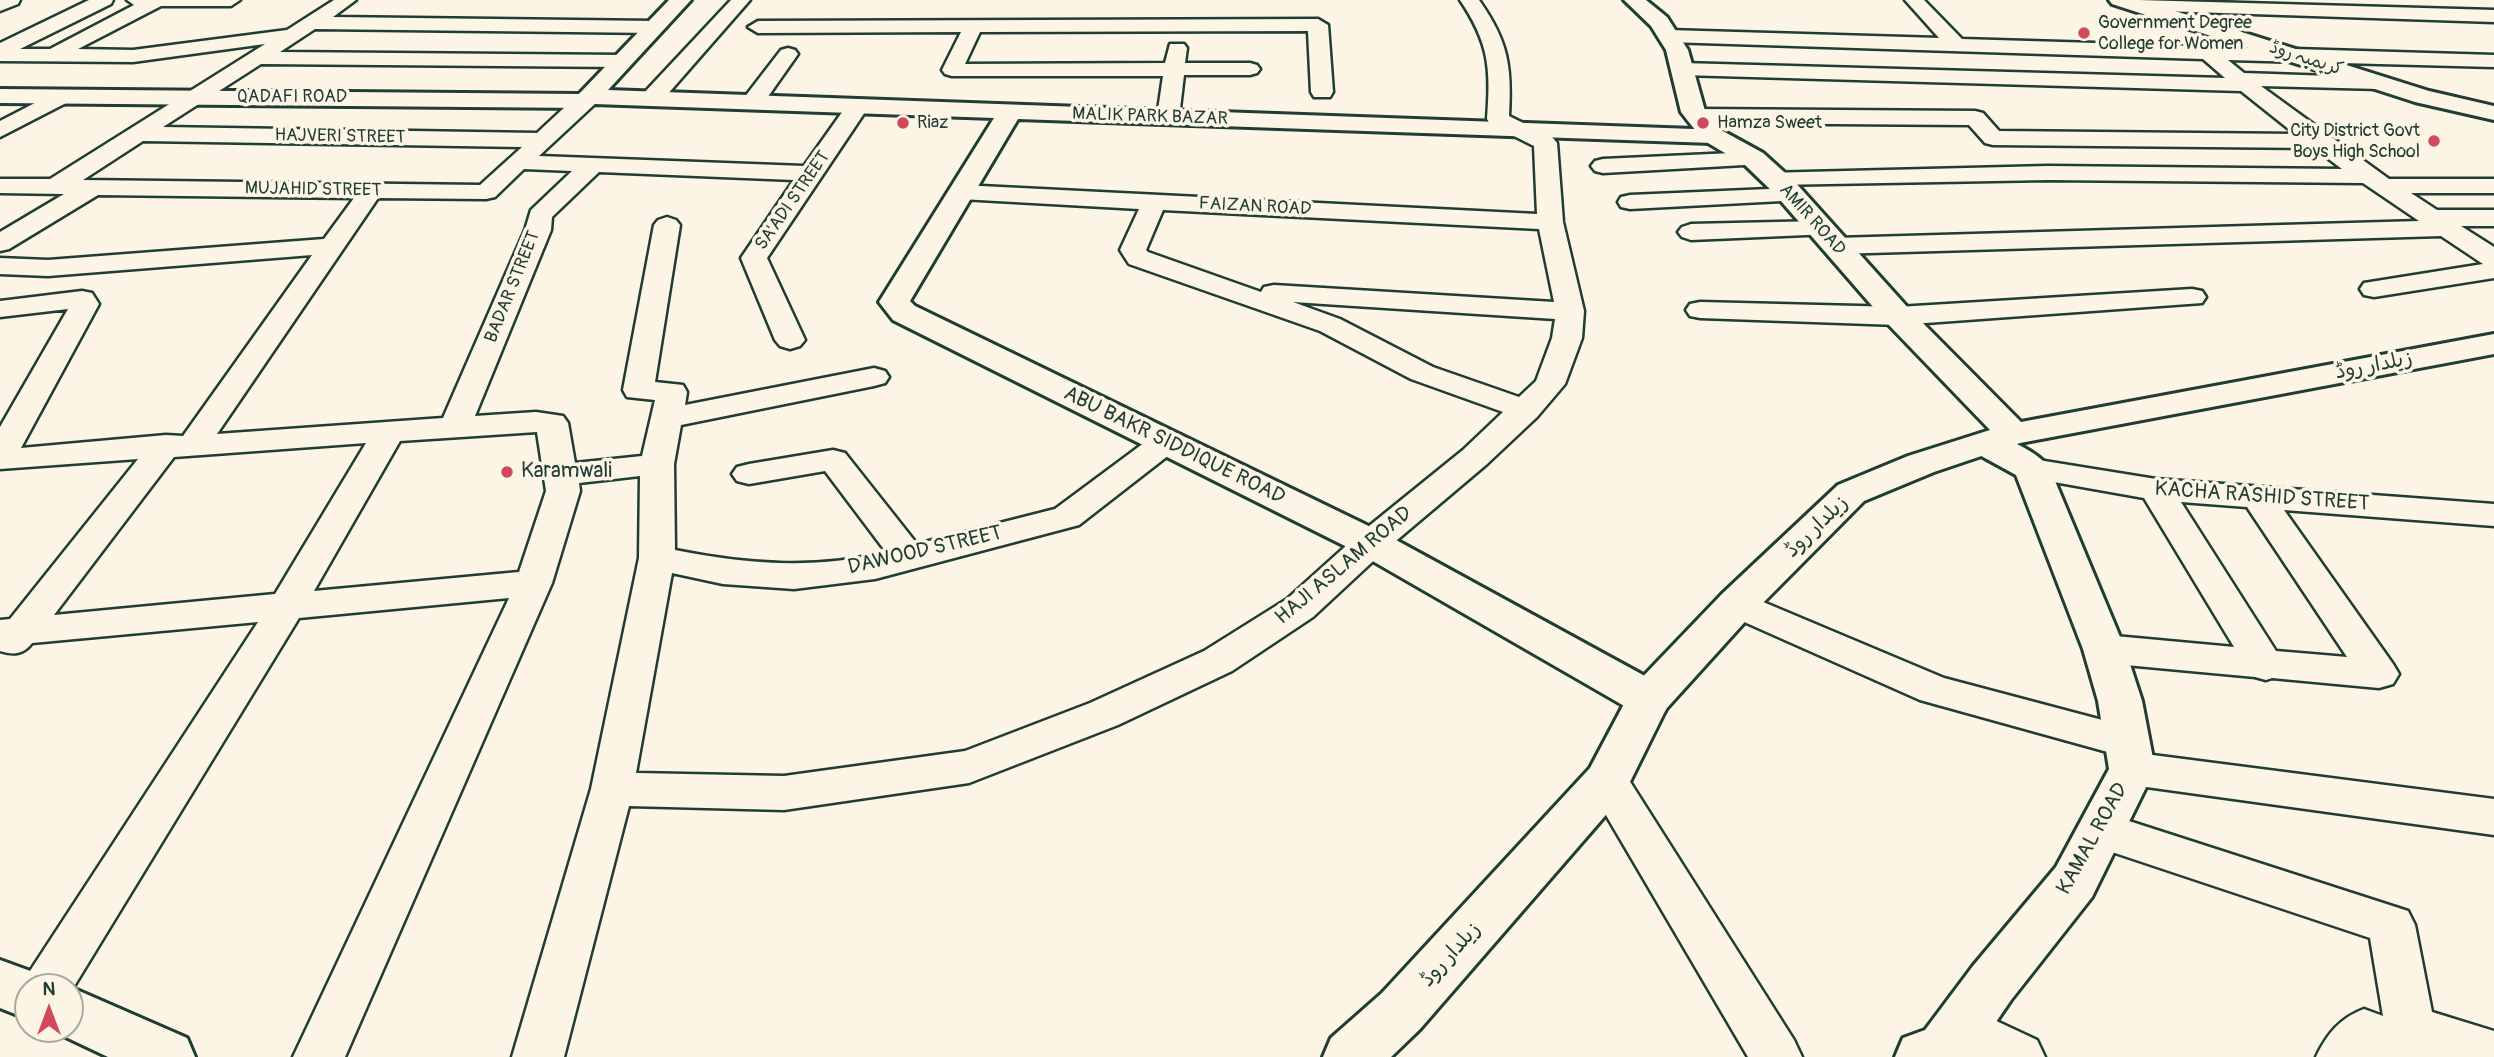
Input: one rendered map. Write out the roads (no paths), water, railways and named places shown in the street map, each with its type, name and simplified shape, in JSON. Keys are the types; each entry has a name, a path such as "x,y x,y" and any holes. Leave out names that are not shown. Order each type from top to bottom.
{"street":[{"path":"0,5 11,0"},
{"path":"0,53 104,0"},
{"path":"122,0 231,0"},
{"path":"55,187 347,0"},
{"path":"586,99 681,0"},
{"path":"651,99 741,0"},
{"name":"HAJI ASLAM ROAD","path":"612,789 784,793 969,767 1104,715 1218,661 1300,608 1371,543 1475,457 1550,384 1567,338 1570,311 1550,222 1545,143 1538,137 1517,130 1498,119 1502,66 1489,27 1469,0"},
{"path":"1914,0 1956,45"},
{"path":"2398,0 2427,16"},
{"path":"52,55 157,1"},
{"path":"2128,3 2427,16 2493,16"},
{"name":"کریمیہ روڈ","path":"2128,3 2423,97 2494,113"},
{"path":"1642,7 1677,15"},
{"path":"1642,7 1677,50 1704,126 1975,118 1993,138 2320,141"},
{"path":"1905,20 1931,20"},
{"path":"122,56 180,23"},
{"path":"758,27 1318,25 1322,92"},
{"path":"1168,117 1179,26"},
{"path":"0,53 122,56 304,28 655,27"},
{"path":"973,27 952,70 1250,69"},
{"path":"1668,36 2494,61"},
{"path":"752,103 788,54"},
{"path":"2208,54 2375,181 2494,259"},
{"path":"259,58 622,61"},
{"path":"2458,60 2494,80"},
{"path":"1682,69 2381,83"},
{"name":"QADAFI ROAD","path":"0,96 586,99"},
{"path":"0,130 60,97"},
{"name":"MALIK PARK BAZAR","path":"586,99 651,99 1517,130 1704,126"},
{"name":"MUJAHID STREET","path":"0,186 486,192 586,99"},
{"name":"SA'ADI STREET","path":"790,340 754,258 858,106"},
{"name":"ABU BAKR SIDDIQUE ROAD","path":"1010,112 894,302 904,313 1371,543 1649,699"},
{"path":"2157,118 2293,121"},
{"name":"AMIR ROAD","path":"1704,126 1773,178 1829,237 2011,449"},
{"name":"HAJVERI STREET","path":"139,134 542,140"},
{"path":"518,162 812,174"},
{"name":"BADAR STREET","path":"455,427 538,230 540,215 593,165"},
{"path":"1603,166 1773,178 2048,173 2494,186"},
{"path":"1630,202 1773,178"},
{"path":"0,243 92,188"},
{"path":"7,641 180,445 371,191"},
{"name":"FAIZAN ROAD","path":"961,192 1550,222"},
{"path":"1154,202 1133,254 1330,325 1422,373 1526,410"},
{"path":"1690,232 1829,237 2439,223 2494,218"},
{"path":"538,1057 612,789 657,558 657,464 671,393 638,390 667,225"},
{"path":"0,266 48,268 332,246"},
{"path":"2374,289 2494,270"},
{"path":"1235,291 1570,311"},
{"path":"1700,310 1898,316 2192,297"},
{"path":"0,309 82,299 85,304 0,457"},
{"name":"زیلدار روڈ","path":"1351,1057 1401,1011 1606,781 1649,699 1737,604 1851,493 1921,464 2011,449 2494,344"},
{"path":"668,418 874,377"},
{"path":"0,457 552,423 563,491 534,583 318,1057"},
{"path":"56,973 286,608 389,431"},
{"name":"DAWOOD STREET","path":"657,558 723,572 794,576 875,567 1067,517 1167,441"},
{"path":"2011,449 2104,649 2120,701 2129,755"},
{"name":"KACHA RASHID STREET","path":"2011,449 2156,490 2494,515"},
{"path":"749,474 833,460 909,558"},
{"path":"561,475 657,464"},
{"path":"2156,490 2266,666"},
{"path":"2104,649 2266,666 2379,674 2257,497"},
{"path":"7,641 286,608 534,583"},
{"path":"1737,604 1934,690 2129,755 2494,817"},
{"name":"KAMAL ROAD","path":"1944,1048 2074,881 2101,830 2129,755"},
{"path":"1606,781 1776,1057"},
{"path":"2101,830 2391,925 2414,1046"},
{"path":"84,1018 167,1057"},
{"path":"2342,1057 2364,1032 2414,1046 2494,1055"},
{"path":"1944,1048 2019,1057"}],"place":[{"name":"Government Degree College for Women","path":"2084,33"},
{"name":"Riaz","path":"903,123"},
{"name":"Hamza Sweet","path":"1703,123"},
{"name":"City District Govt Boys High School","path":"2434,141"},
{"name":"Karamwali","path":"507,472"}]}
